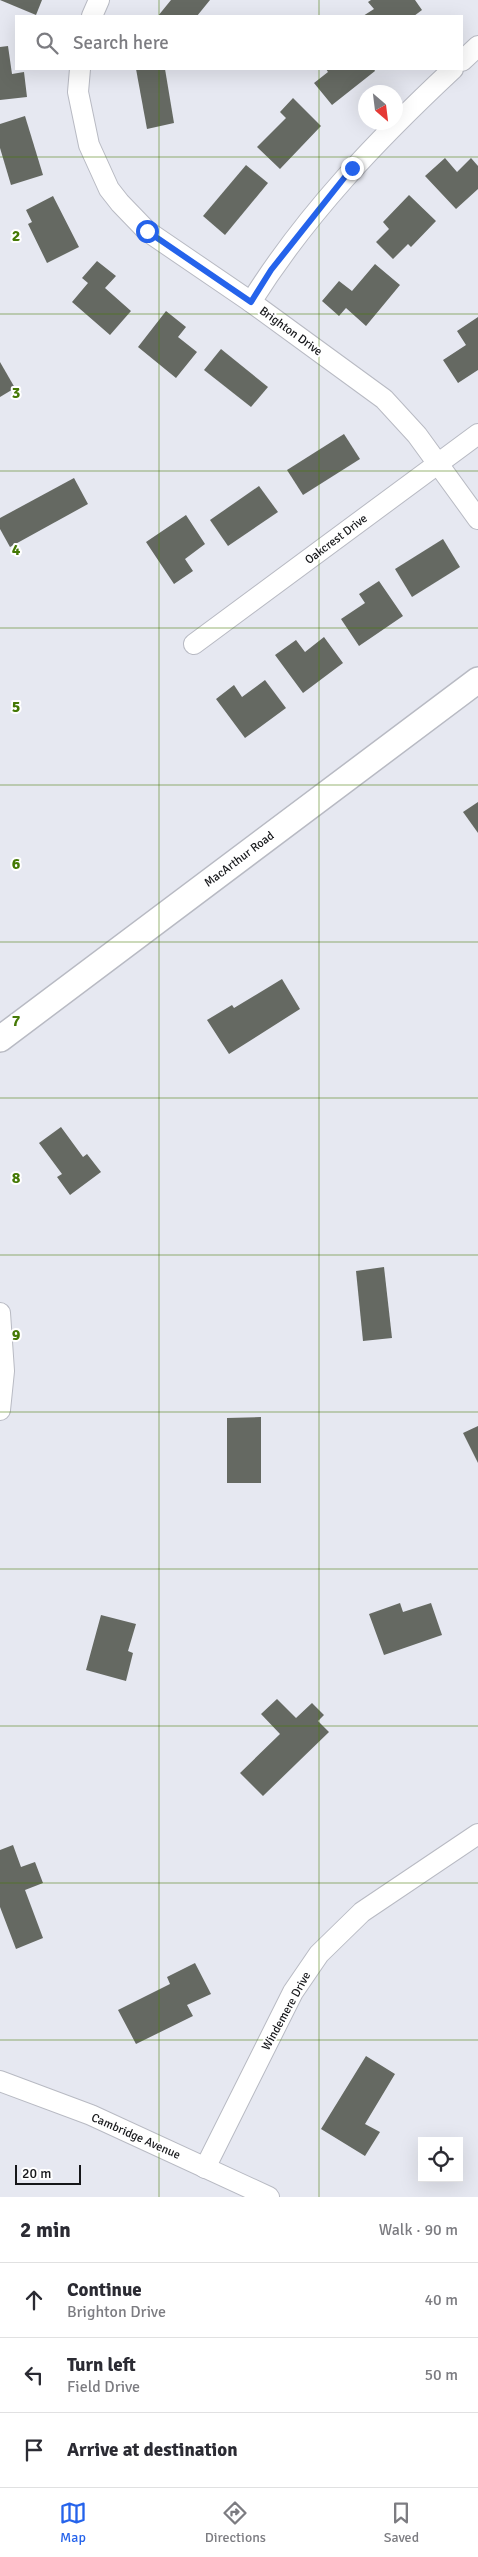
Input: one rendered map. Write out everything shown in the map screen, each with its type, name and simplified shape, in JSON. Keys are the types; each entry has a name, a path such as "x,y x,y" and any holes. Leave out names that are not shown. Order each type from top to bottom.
{"street":[{"path":"92,15 99,0"},
{"path":"463,60 478,46"},
{"name":"Brighton Drive","path":"80,70 78,92 88,145 115,196 147,231 251,302 384,399 417,435 478,519"},
{"path":"251,302 271,270 352,168 453,70"},
{"name":"Oakcrest Drive","path":"194,644 478,434"},
{"name":"MacArthur Road","path":"0,1039 478,680"},
{"path":"0,1313 4,1371 0,1410"},
{"name":"Windemere Drive","path":"205,2168 294,1992 319,1954 362,1912 478,1834"},
{"name":"Cambridge Avenue","path":"0,2081 91,2115 269,2197"}],"building":[{"path":"0,0 42,0 36,15"},
{"path":"171,0 210,0 198,15 159,15"},
{"path":"371,0 415,0 422,10 415,15 365,15 374,9 368,2"},
{"path":"8,46 12,74 24,72 27,97 0,100 0,47"},
{"path":"136,70 165,70 174,123 147,129"},
{"path":"327,70 375,71 332,105 314,83 328,72"},
{"path":"293,98 321,126 280,169 257,147 286,118 280,112"},
{"path":"25,116 43,175 11,185 0,148 0,124"},
{"path":"445,158 457,172 471,158 478,166 478,189 456,209 425,176"},
{"path":"246,165 268,183 225,235 203,216"},
{"path":"409,195 436,221 411,247 408,244 393,259 376,242 389,229 383,222"},
{"path":"53,196 79,247 47,263 28,224 32,222 26,210"},
{"path":"97,261 116,276 105,288 131,311 110,335 72,302 88,283 82,278"},
{"path":"375,264 400,285 366,326 346,308 339,316 322,301 339,281 352,291"},
{"path":"166,311 186,327 178,337 197,352 176,378 138,347"},
{"path":"478,317 478,370 458,383 443,360 466,345 457,331"},
{"path":"221,349 268,387 251,407 204,370"},
{"path":"0,362 15,388 0,397"},
{"path":"344,434 360,459 303,495 287,470"},
{"path":"74,478 88,504 10,547 0,529 0,518"},
{"path":"259,486 278,512 228,546 210,520"},
{"path":"186,515 205,544 185,559 193,571 174,584 146,542"},
{"path":"443,539 460,567 412,597 395,569"},
{"path":"379,581 403,616 359,646 341,619 365,603 359,594"},
{"path":"324,637 343,663 303,693 275,655 296,640 305,652"},
{"path":"265,680 286,708 245,738 216,699 234,685 242,697"},
{"path":"478,802 478,833 463,812"},
{"path":"282,979 300,1009 229,1054 207,1020 232,1005 234,1008"},
{"path":"61,1127 83,1157 87,1154 101,1172 70,1195 57,1177 62,1174 39,1143"},
{"path":"384,1267 392,1338 363,1341 356,1271"},
{"path":"261,1417 261,1483 227,1483 227,1418"},
{"path":"478,1426 478,1463 463,1433"},
{"path":"400,1603 403,1612 431,1603 442,1635 384,1655 369,1614"},
{"path":"101,1615 136,1624 128,1651 133,1653 126,1681 86,1670"},
{"path":"277,1699 296,1718 312,1703 324,1715 318,1721 329,1732 263,1796 240,1773 280,1734 261,1714"},
{"path":"13,1845 21,1867 35,1862 43,1883 25,1890 43,1938 16,1949 0,1907 0,1850"},
{"path":"195,1963 211,1994 187,2005 193,2016 136,2044 118,2010 170,1984 167,1977"},
{"path":"366,2056 395,2074 365,2124 380,2132 365,2156 321,2129"}],"route":[{"path":"147,231 251,302 271,270 352,168"}]}
